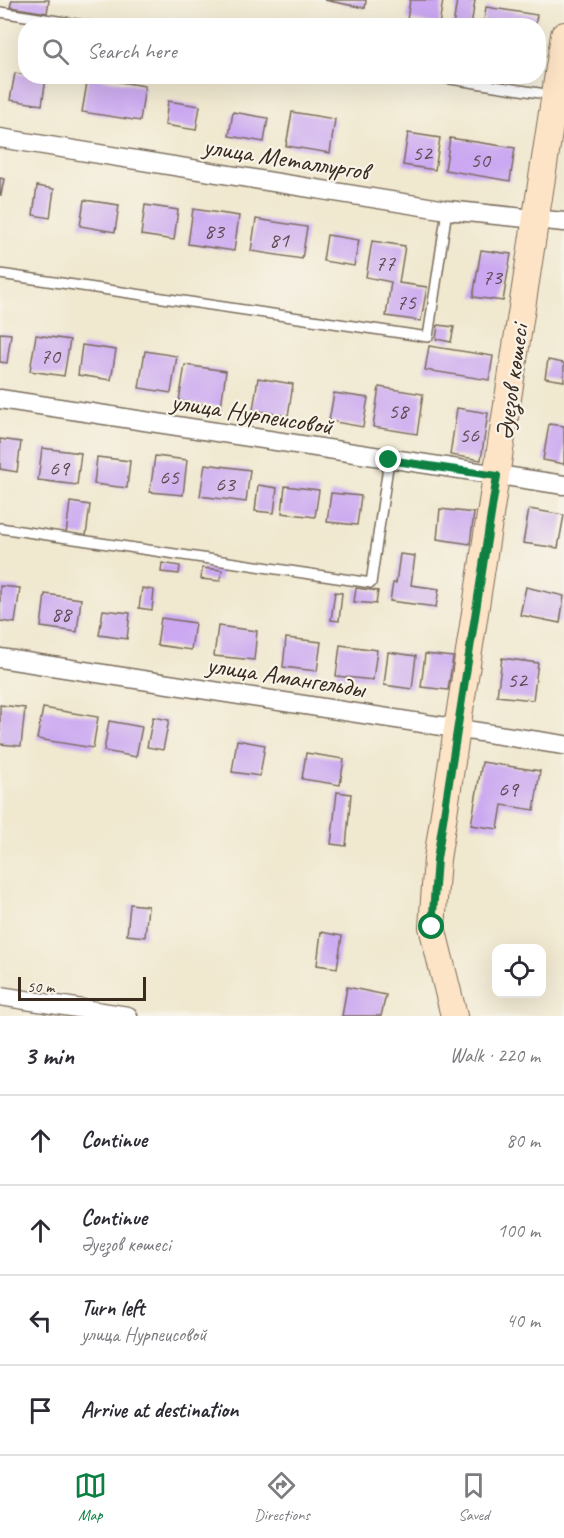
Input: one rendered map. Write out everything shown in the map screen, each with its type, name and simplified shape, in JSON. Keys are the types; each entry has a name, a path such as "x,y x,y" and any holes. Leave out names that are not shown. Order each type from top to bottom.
{"main road":[{"name":"Әуезов көшесі","path":"454,1016 432,927 437,859 564,35"}],"street":[{"name":"улица Металлургов","path":"0,138 447,210 535,217 564,222"},
{"name":"улица Нурпеисовой","path":"0,399 564,485"},
{"name":"улица Амангельды","path":"0,658 564,745"},
{"path":"0,996 128,1016"}],"lane":[{"path":"0,12 39,18"},
{"path":"483,84 555,95"},
{"path":"0,274 428,337 447,210"},
{"path":"0,528 371,583 389,460"}],"building":[{"path":"12,0 49,0 47,13 10,7"},
{"path":"324,0 366,0 365,8"},
{"path":"410,0 443,0 440,18 407,18"},
{"path":"457,0 475,0 472,18 454,18"},
{"path":"486,7 537,15 536,18 484,18"},
{"path":"15,73 18,73 18,84 45,84 42,105 10,100"},
{"path":"87,84 145,86 140,121 82,112"},
{"path":"168,101 200,106 196,130 165,125"},
{"path":"233,112 268,118 264,142 229,136"},
{"path":"292,112 335,119 330,153 286,146"},
{"path":"408,133 440,138 435,170 403,165"},
{"path":"450,138 515,148 510,181 445,170"},
{"path":"0,178 4,179 1,195 0,195"},
{"path":"37,186 54,189 50,218 33,215"},
{"path":"84,200 119,205 115,232 80,226"},
{"path":"145,205 178,210 174,240 141,235"},
{"path":"193,209 239,216 234,251 188,244"},
{"path":"256,219 307,227 302,259 251,251"},
{"path":"327,235 359,240 354,266 323,261"},
{"path":"372,241 405,246 399,283 427,287 421,321 386,316 391,282 366,277"},
{"path":"481,250 511,254 503,301 473,297"},
{"path":"438,325 454,327 451,342 436,339"},
{"path":"0,333 11,334 7,363 0,362"},
{"path":"36,335 70,340 64,376 30,371"},
{"path":"82,345 116,350 111,380 78,375"},
{"path":"429,346 493,356 489,380 425,370"},
{"path":"145,351 177,356 171,393 139,388"},
{"path":"548,360 564,363 564,381 545,378"},
{"path":"185,365 226,371 221,407 179,401"},
{"path":"258,378 293,384 288,416 253,410"},
{"path":"379,387 423,394 417,434 373,427"},
{"path":"334,393 368,398 363,427 329,421"},
{"path":"457,408 488,413 481,460 450,455"},
{"path":"549,424 564,426 564,464 543,460"},
{"path":"0,439 21,442 17,472 0,469"},
{"path":"42,448 81,453 77,485 38,480"},
{"path":"155,456 187,460 183,495 150,492"},
{"path":"97,457 130,461 127,488 94,484"},
{"path":"205,464 250,470 246,502 200,496"},
{"path":"258,485 277,488 274,513 255,511"},
{"path":"285,486 319,490 315,517 282,513"},
{"path":"331,493 361,496 357,525 327,522"},
{"path":"70,502 90,505 86,536 66,534"},
{"path":"440,509 474,513 470,544 437,539"},
{"path":"529,509 564,515 558,548 523,543"},
{"path":"400,554 415,556 411,585 439,589 436,607 390,601 393,583 396,583"},
{"path":"162,563 180,566 179,574 161,572"},
{"path":"202,568 222,570 220,581 201,579"},
{"path":"0,586 20,588 15,623 0,621"},
{"path":"526,587 564,596 560,623 520,615"},
{"path":"142,588 154,590 152,610 139,608"},
{"path":"356,588 378,591 376,604 354,602"},
{"path":"335,592 342,593 339,621 331,620"},
{"path":"45,594 81,599 77,632 41,627"},
{"path":"103,610 130,613 127,639 99,635"},
{"path":"161,618 195,623 191,650 157,645"},
{"path":"218,626 257,631 254,660 214,656"},
{"path":"286,638 321,642 317,671 283,667"},
{"path":"340,645 377,650 373,680 336,676"},
{"path":"388,652 416,656 412,689 384,685"},
{"path":"425,654 453,657 448,690 421,687"},
{"path":"502,658 538,663 533,700 497,696"},
{"path":"0,705 25,708 21,746 0,744"},
{"path":"43,708 98,717 93,748 37,739"},
{"path":"153,717 169,720 163,750 147,747"},
{"path":"109,721 142,727 136,757 104,751"},
{"path":"237,740 265,745 260,776 232,772"},
{"path":"306,753 344,759 340,785 302,779"},
{"path":"482,762 540,771 534,810 502,805 498,829 471,825"},
{"path":"337,792 351,794 346,846 331,844"},
{"path":"130,904 148,906 145,937 127,935"},
{"path":"321,932 342,936 337,968 317,965"},
{"path":"347,987 386,995 381,1016 342,1016"}],"route":[{"path":"389,460 497,476 437,859 432,927"}]}
